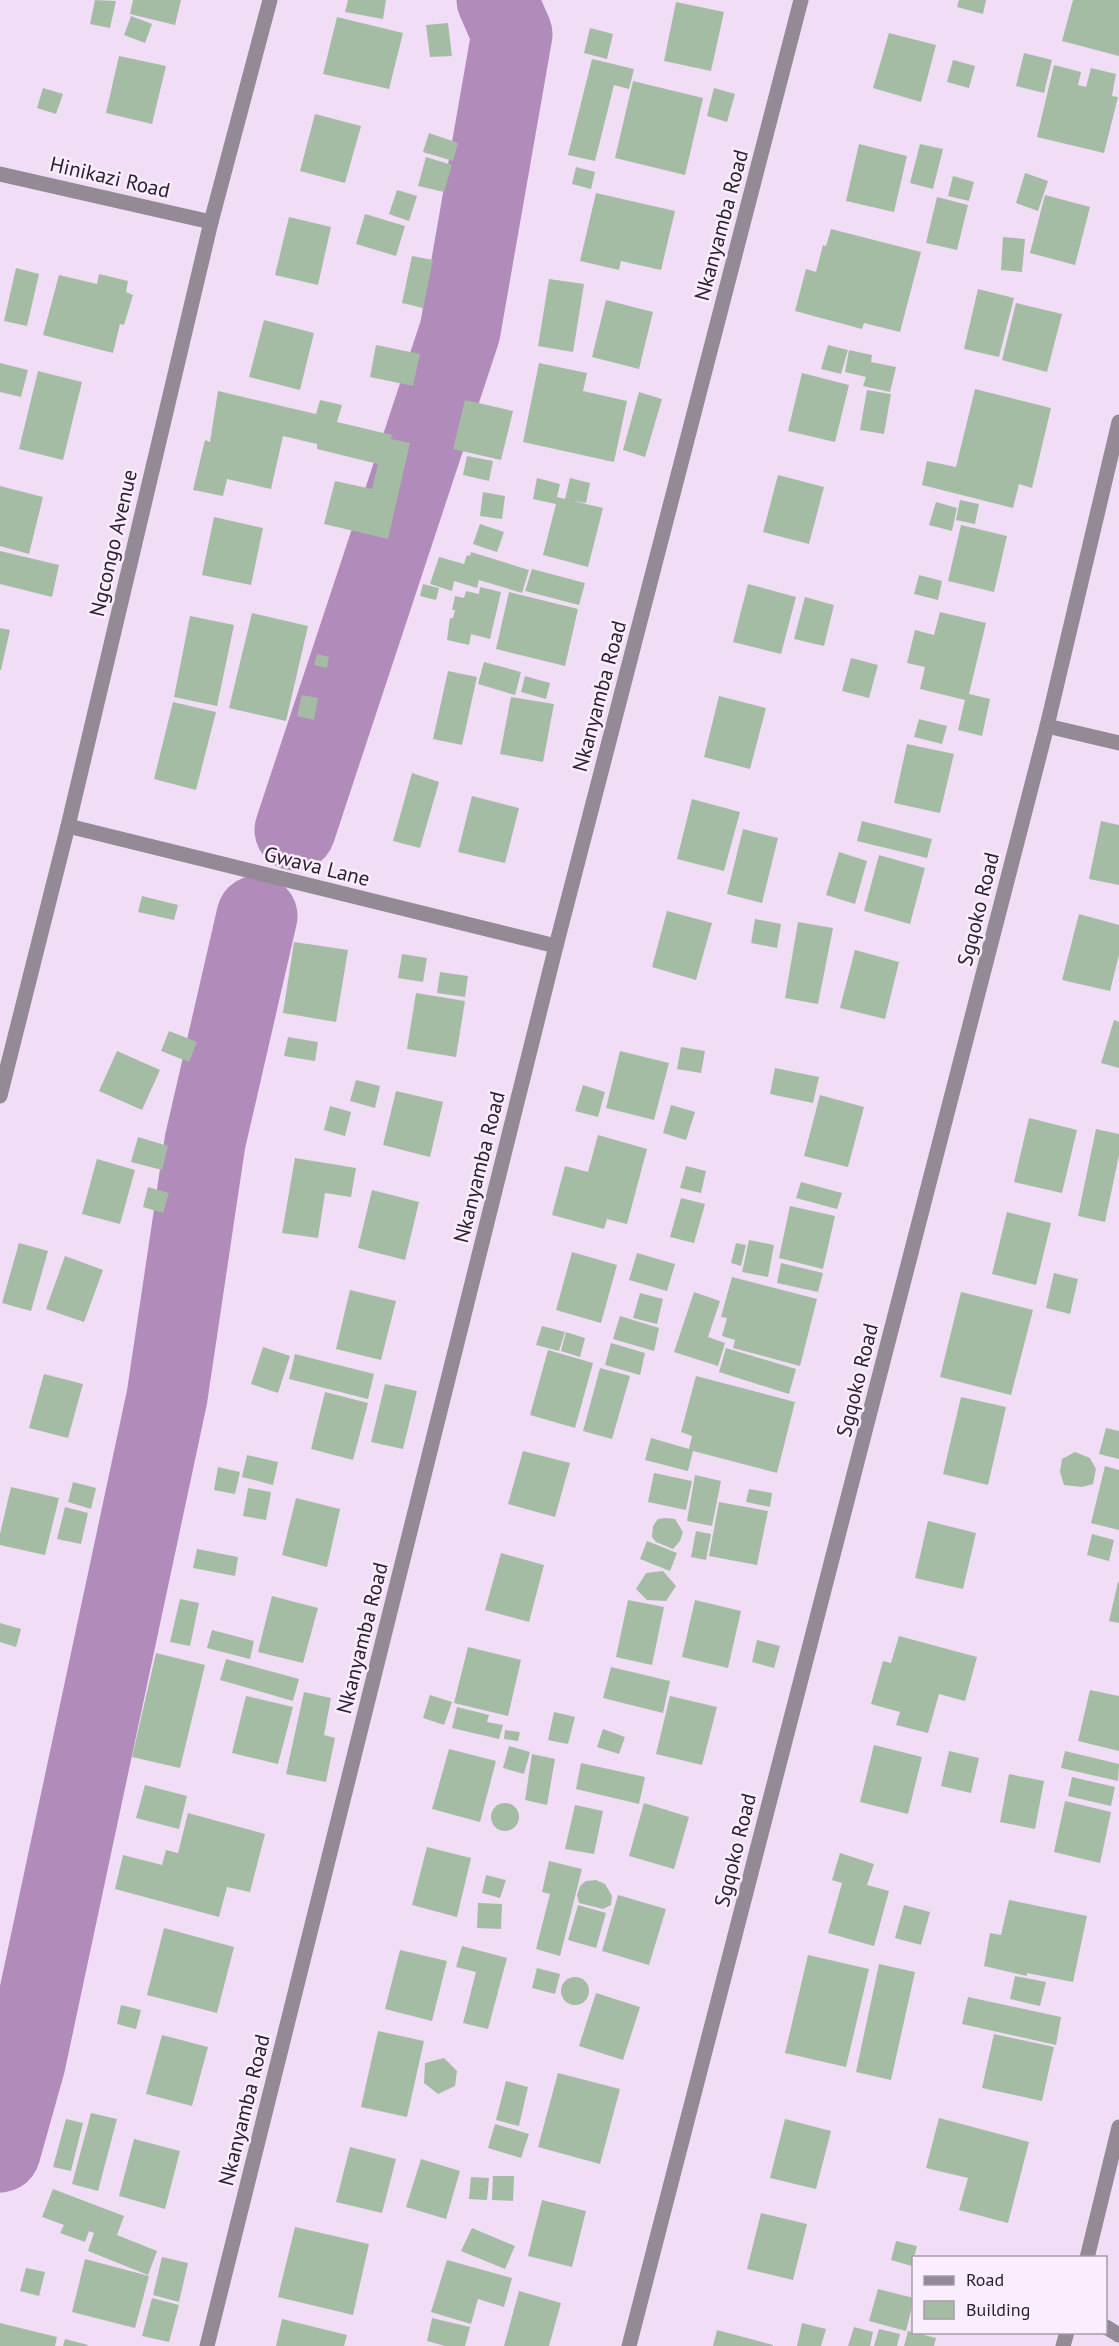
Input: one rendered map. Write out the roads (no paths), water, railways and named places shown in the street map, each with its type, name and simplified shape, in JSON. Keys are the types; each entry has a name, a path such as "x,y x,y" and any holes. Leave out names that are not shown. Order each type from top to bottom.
{"street":[{"name":"Ngcongo Avenue","path":"0,1096 68,826 211,222 270,0"},
{"name":"Nkanyamba Road","path":"207,2346 556,946 801,0"},
{"name":"Hinikazi Road","path":"0,174 211,222"},
{"name":"Sgqoko Road","path":"629,2346 1047,726 1119,422"},
{"path":"1047,726 1119,743"},
{"name":"Gwava Lane","path":"68,826 556,946"},
{"path":"1087,2256 1119,2127"}],"waterway":[{"path":"295,830 460,331 512,34 497,0"},
{"path":"0,2152 25,2063 167,1397 205,1142 257,916"}]}
